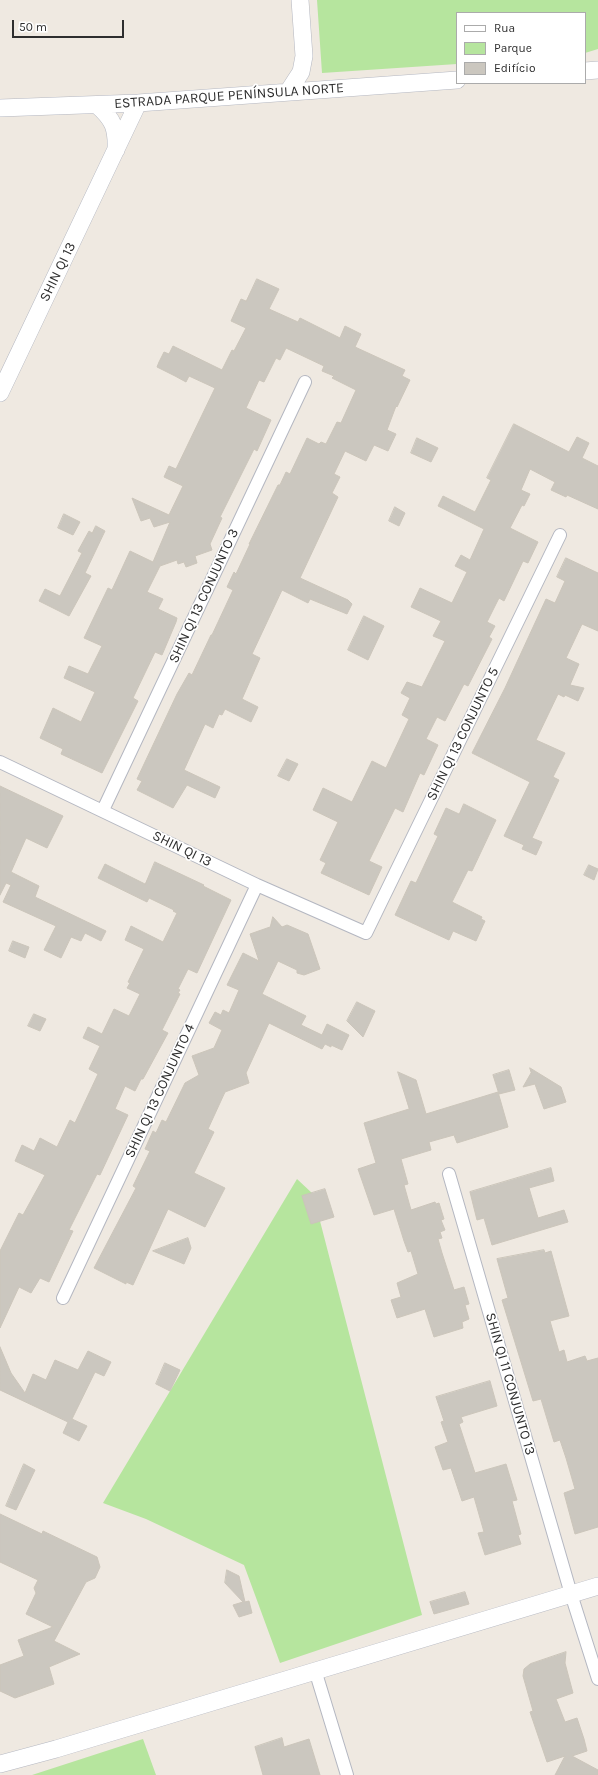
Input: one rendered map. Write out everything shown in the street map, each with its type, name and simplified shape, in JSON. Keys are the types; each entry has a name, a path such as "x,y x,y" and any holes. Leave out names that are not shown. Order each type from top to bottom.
{"street":[{"path":"288,92 301,72 304,56 300,0"},
{"path":"586,71 598,70"},
{"name":"ESTRADA PARQUE PENÍNSULA NORTE","path":"0,108 138,103 456,80"},
{"name":"SHIN QI 13","path":"0,393 138,103"},
{"name":"SHIN QI 13","path":"97,105 112,122 117,135 116,150"},
{"name":"SHIN QI 13 CONJUNTO 3","path":"103,810 305,382"},
{"name":"SHIN QI 13 CONJUNTO 5","path":"366,933 560,535"},
{"name":"SHIN QI 13","path":"0,762 257,885 366,933"},
{"name":"SHIN QI 13 CONJUNTO 4","path":"63,1298 257,885"},
{"name":"SHIN QI 11 CONJUNTO 13","path":"449,1174 571,1594 598,1679"},
{"path":"0,1764 56,1749 598,1586"},
{"path":"315,1670 347,1775"}],"green space":[{"path":"317,0 598,0 598,49 586,53 586,12 456,12 456,64 322,73"},
{"path":"297,1179 313,1194 422,1615 280,1663 244,1565 146,1519 103,1503"},
{"path":"143,1739 156,1775 32,1775"}],"building":[{"path":"257,279 279,289 269,309 298,322 300,318 340,338 345,326 361,334 355,347 405,370 402,376 410,380 397,407 396,406 387,430 396,434 388,451 374,445 366,461 345,451 334,474 340,477 332,493 338,497 300,578 348,600 352,604 347,614 310,599 308,603 282,590 252,654 260,658 242,699 258,707 251,722 225,709 222,715 219,714 213,728 205,724 184,770 220,787 215,798 187,785 173,808 137,790 142,781 137,779 177,694 189,673 192,675 212,635 233,590 227,587 234,572 236,574 278,485 280,485 286,472 290,474 307,438 319,444 321,442 326,444 337,422 341,423 356,390 332,378 334,376 322,371 324,366 286,348 280,360 276,358 264,382 259,380 246,408 271,420 257,451 254,449 220,517 222,518 210,544 212,550 195,556 197,563 186,567 184,562 178,564 177,560 160,566 147,592 163,599 158,609 177,618 162,655 155,652 133,698 138,701 102,773 61,754 63,749 40,738 53,708 81,722 95,692 64,678 69,666 88,674 102,646 84,638 108,588 112,590 130,551 153,562 170,522 154,527 150,518 141,521 132,498 169,515 183,486 164,477 169,466 176,469 215,388 189,376 186,382 157,367 159,362 164,352 169,354 173,346 222,370 232,350 234,351 246,328 231,321 241,299 246,301"},
{"path":"514,424 569,452 577,437 589,443 582,458 598,466 598,509 567,495 566,497 551,490 555,482 530,469 521,490 530,494 524,506 522,505 510,528 538,542 528,563 523,561 504,601 499,598 487,622 495,626 489,637 492,639 468,686 464,684 445,721 437,717 426,739 438,745 424,775 420,773 403,812 395,808 369,861 382,867 369,895 321,873 326,863 320,860 338,822 313,810 323,788 352,802 372,761 386,768 409,719 402,715 410,698 401,693 407,682 422,687 445,641 433,636 441,621 411,607 420,588 452,603 467,572 455,566 461,555 470,560 484,529 438,506 443,496 475,512 491,480 487,478"},
{"path":"417,438 438,448 431,462 411,453"},
{"path":"395,507 405,513 399,526 389,521"},
{"path":"64,514 80,522 73,535 58,528"},
{"path":"96,526 105,531 85,573 91,576 69,616 39,601 45,589 60,596 82,553 78,551 89,531 92,533"},
{"path":"566,558 598,573 598,631 582,624 566,658 579,664 570,685 584,688 578,701 565,695 564,697 558,694 536,740 565,753 553,777 559,780 532,838 542,842 536,855 522,849 524,845 504,836 530,782 472,753 505,688 546,599 555,603 565,581 557,577"},
{"path":"364,616 384,626 368,660 348,650"},
{"path":"287,759 298,764 289,781 278,776"},
{"path":"0,786 63,816 47,848 26,838 11,872 39,886 35,897 106,931 101,941 85,933 81,941 71,937 61,958 44,950 56,926 3,902 11,885 6,883 0,895"},
{"path":"464,804 496,820 472,871 468,870 452,902 482,917 481,919 485,921 476,941 453,931 449,940 395,915 411,881 416,883 438,836 434,834 446,808 459,814"},
{"path":"155,862 204,885 203,886 231,900 197,973 188,969 178,989 180,990 178,993 180,994 162,1030 168,1033 143,1079 141,1079 135,1091 125,1086 115,1109 128,1115 100,1175 97,1174 69,1230 73,1231 49,1282 40,1278 31,1293 19,1287 0,1328 0,1251 19,1213 23,1215 45,1175 15,1161 22,1145 34,1151 40,1138 57,1147 70,1120 75,1123 98,1074 89,1069 100,1046 83,1038 88,1027 102,1034 114,1009 129,1016 140,994 127,988 130,983 128,982 144,949 125,940 131,926 163,942 177,913 173,911 174,910 149,898 147,902 98,878 105,864 145,884"},
{"path":"589,865 598,869 594,880 584,875"},
{"path":"273,917 282,927 287,925 308,934 320,969 304,975 297,973 297,970 278,961 262,994 306,1016 301,1025 322,1035 327,1024 349,1035 342,1050 325,1044 322,1049 269,1023 246,1073 249,1083 225,1092 208,1129 214,1132 194,1173 225,1188 205,1227 168,1209 133,1285 126,1282 126,1284 94,1268 136,1188 133,1186 150,1151 145,1149 153,1131 156,1133 162,1120 166,1122 185,1083 199,1075 192,1056 214,1048 222,1030 209,1023 215,1012 221,1015 223,1010 229,1013 239,990 227,985 243,953 259,961 250,934 270,927"},
{"path":"13,941 29,947 25,958 9,951"},
{"path":"357,1002 375,1011 363,1037 347,1021"},
{"path":"34,1014 46,1019 40,1031 28,1026"},
{"path":"530,1068 561,1087 566,1102 544,1109 535,1084 523,1087 531,1073"},
{"path":"509,1070 515,1090 499,1094 493,1075"},
{"path":"398,1072 416,1080 426,1114 498,1092 508,1127 457,1143 454,1135 429,1142 431,1150 401,1159 408,1184 404,1185 411,1210 435,1202 436,1204 439,1203 444,1219 441,1220 445,1230 440,1232 442,1238 438,1239 442,1253 454,1290 464,1287 469,1304 465,1305 469,1319 462,1322 463,1328 434,1337 425,1309 397,1318 391,1300 401,1297 397,1283 418,1274 411,1251 408,1252 394,1209 374,1215 358,1169 376,1163 364,1123 409,1109"},
{"path":"551,1168 554,1181 529,1188 538,1218 564,1210 568,1222 492,1245 484,1218 477,1220 470,1192"},
{"path":"325,1189 334,1217 311,1224 302,1196"},
{"path":"188,1238 191,1248 184,1264 153,1251"},
{"path":"544,1250 545,1253 551,1251 569,1316 550,1321 559,1352 564,1350 567,1362 585,1356 587,1361 598,1358 598,1527 575,1534 564,1493 575,1489 560,1440 554,1442 541,1399 533,1401 502,1300 508,1298 497,1259"},
{"path":"0,1347 11,1373 25,1393 33,1374 46,1380 55,1360 78,1370 88,1351 111,1362 104,1376 95,1372 72,1419 87,1426 79,1441 63,1433 68,1422 0,1390"},
{"path":"165,1363 180,1370 170,1391 156,1384"},
{"path":"490,1381 497,1406 461,1417 463,1422 459,1424 475,1473 506,1464 517,1500 512,1501 521,1534 518,1535 521,1544 485,1555 478,1533 484,1532 474,1497 462,1501 451,1468 443,1470 435,1447 448,1442 441,1422 444,1421 436,1397"},
{"path":"24,1464 35,1470 16,1510 6,1506"},
{"path":"0,1514 42,1534 43,1531 97,1557 100,1567 95,1578 86,1582 54,1641 80,1654 49,1667 54,1684 15,1698 0,1691 0,1665 24,1656 18,1640 53,1627 26,1614 36,1593 34,1588 38,1580 0,1562"},
{"path":"227,1570 239,1576 245,1602 249,1601 252,1613 239,1617 233,1605 243,1602 225,1583"},
{"path":"465,1592 469,1604 434,1614 430,1602"},
{"path":"566,1652 565,1663 573,1693 556,1699 565,1722 577,1718 584,1739 587,1751 572,1756 598,1770 598,1775 555,1775 565,1756 547,1762 530,1712 533,1711 523,1676 524,1669 530,1664"},
{"path":"282,1738 284,1747 309,1739 320,1775 263,1775 255,1747"}]}
